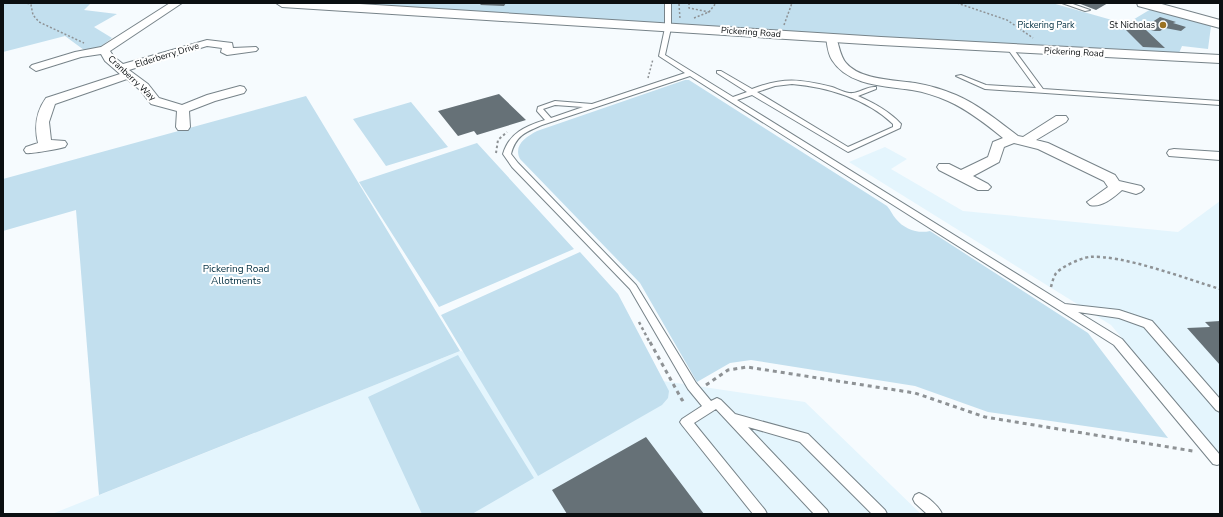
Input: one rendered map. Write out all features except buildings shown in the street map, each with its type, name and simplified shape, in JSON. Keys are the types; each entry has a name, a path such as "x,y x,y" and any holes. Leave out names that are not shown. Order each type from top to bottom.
{"street":[{"name":"Cranberry Way","path":"177,3 107,47 109,58 144,87 155,101 183,109"},
{"name":"Pickering Road","path":"282,3 674,26 1010,48 1220,59"},
{"path":"1143,3 1220,24"},
{"path":"1169,3 1220,18"},
{"path":"831,37 837,59 843,67 855,74 877,82 916,87 952,98 981,114 1013,139 1056,152 1110,178 1116,188 1095,202"},
{"name":"Elderberry Drive","path":"125,72 207,42 228,45 227,52 252,49"},
{"path":"36,66 107,47"},
{"path":"45,145 42,132 44,109 50,101 125,72"},
{"path":"183,127 183,109 211,98 245,88"},
{"path":"1029,143 1029,138 1055,116 1074,121"},
{"path":"962,175 994,159 998,145 1013,139"},
{"path":"31,150 45,145 60,144"},
{"path":"1174,153 1220,156"},
{"path":"944,167 983,187"},
{"path":"1114,184 1136,189"}],"lane":[{"path":"668,3 674,26 662,56 1118,342 1215,457"},
{"path":"1065,3 1087,10"},
{"path":"1010,48 1041,91"},
{"path":"719,72 753,92 848,150 896,128 897,124 888,114 852,96 829,88 789,81 779,83 753,92 732,100"},
{"path":"690,74 550,121 519,133 509,143 507,154 515,165 633,287 695,392 709,407"},
{"path":"959,76 985,87 1220,103"},
{"path":"852,96 874,88"},
{"path":"550,121 540,111 540,108 555,103 594,106"},
{"path":"1063,307 1118,314 1138,319 1148,324 1220,408"},
{"path":"761,514 686,422 717,403 734,419 823,514"},
{"path":"734,419 804,438 880,514"},
{"path":"919,499 936,514"}],"path":[{"path":"27,3 31,5 32,14 36,20 42,24 80,39 84,43 107,47"},
{"path":"674,26 681,13 679,3"},
{"path":"689,3 689,8 709,12"},
{"path":"687,21 709,12 716,3"},
{"path":"783,29 792,3"},
{"path":"957,3 995,15 1023,28 1033,38"},
{"path":"648,82 653,57 662,56"},
{"path":"499,158 496,154 495,144 500,136 511,130"},
{"path":"1052,300 1051,286 1055,274 1070,264 1088,257 1104,256 1129,262 1220,289"},
{"path":"637,318 682,400 728,370 747,367 915,393 985,416 1215,457"}],"shaded area":[{"path":"885,147 907,159 891,169 963,211 1178,232 1220,201 1220,455 1111,325 849,162"},
{"path":"460,351 805,402 921,514 52,514"}],"green space":[{"path":"3,3 91,3 84,10 117,14 94,27 112,38 99,48 84,50 65,36 3,52"},
{"name":"Pickering Park","path":"297,3 1052,3 1126,24 1151,9 1211,26 1208,49 1182,46 1179,53 1148,54"},
{"path":"685,80 689,80 887,206 899,223 903,226 921,232 930,231 1088,333 1168,438 988,412 915,386 751,360 730,363 697,382 640,283 520,159 518,154 519,146 522,142 537,131"},
{"name":"Pickering Road Allotments","path":"306,96 460,351 99,495 76,210 3,231 3,179"},
{"path":"411,102 448,147 386,166 353,119"},
{"path":"477,143 574,249 439,307 359,182"},
{"path":"580,252 618,294 669,391 668,398 662,405 538,476 441,315"},
{"path":"458,355 534,478 472,514 422,514 368,397"}],"place":[{"name":"St Nicholas","path":"1163,25"}]}
